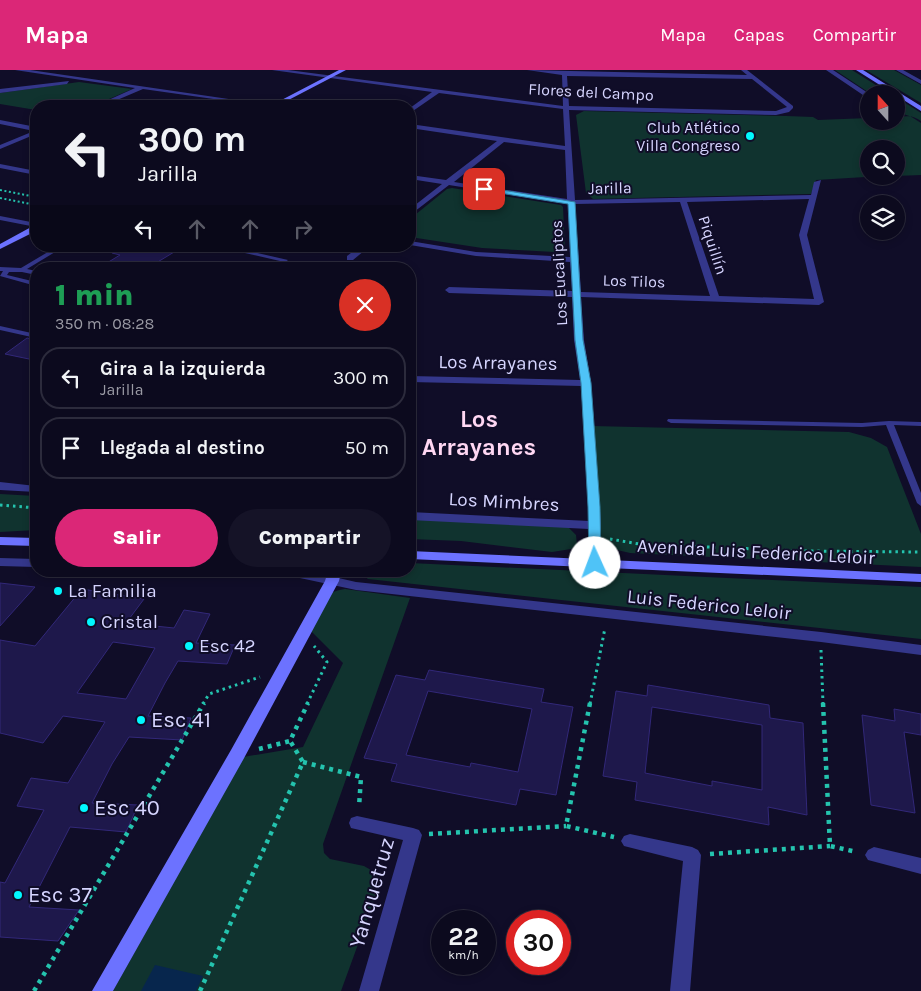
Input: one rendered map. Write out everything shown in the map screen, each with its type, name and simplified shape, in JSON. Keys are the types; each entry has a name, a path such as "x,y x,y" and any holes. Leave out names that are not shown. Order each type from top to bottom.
{"main road":[{"path":"285,100 343,70"},
{"path":"859,70 921,108"},
{"path":"0,247 30,230"},
{"path":"0,540 30,542"},
{"name":"Avenida Luis Federico Leloir","path":"416,555 921,578"},
{"path":"102,991 237,755 333,577"}],"street":[{"path":"18,70 232,100"},
{"path":"39,86 82,70"},
{"name":"Flores del Campo","path":"275,70 566,108 776,113 788,111 791,107 752,77"},
{"path":"530,70 752,77"},
{"path":"744,70 752,77"},
{"path":"830,70 860,91"},
{"path":"899,70 921,82"},
{"name":"Los Eucaliptos","path":"564,72 579,340 586,383 595,525 595,563"},
{"path":"0,91 82,80"},
{"path":"112,100 143,87"},
{"path":"416,106 438,91"},
{"path":"0,122 30,129"},
{"path":"416,127 569,149"},
{"path":"0,147 30,133"},
{"path":"416,208 503,139"},
{"path":"0,166 30,172"},
{"name":"Jarilla","path":"416,178 572,202 813,197"},
{"path":"813,197 818,182"},
{"name":"Los Tilos","path":"449,290 819,302 804,235 813,197"},
{"name":"Piquillín","path":"684,200 715,298"},
{"path":"0,218 30,226"},
{"path":"416,244 476,254 575,260"},
{"path":"350,258 358,252"},
{"name":"Los Arrayanes","path":"416,379 586,383"},
{"path":"0,486 30,488"},
{"name":"Los Mimbres","path":"416,516 595,525"},
{"path":"0,562 30,563"},
{"name":"Luis Federico Leloir","path":"336,577 356,586 821,637 921,650"},
{"name":"Yanquetruz","path":"357,823 414,835 369,991"},
{"path":"630,841 692,855 680,991"},
{"path":"874,855 921,866"}],"lane":[{"path":"35,262 52,252"},
{"path":"246,252 285,260 282,262"},
{"path":"22,270 30,265"},
{"path":"30,272 3,270 1,277 30,283"},
{"path":"0,328 30,335"},
{"path":"671,421 862,425 889,423 921,424"},
{"path":"889,423 921,503"}],"path":[{"path":"0,190 30,196"},
{"path":"0,198 30,204"},
{"path":"0,505 30,508"},
{"path":"594,539 639,544 921,552"},
{"path":"566,826 608,613"},
{"path":"290,741 327,662 304,633"},
{"path":"821,637 830,846"},
{"path":"34,991 209,694 284,669"},
{"path":"237,755 290,741"},
{"path":"290,741 303,762 361,777 357,823"},
{"path":"200,991 303,762"},
{"path":"414,835 566,826 630,841"},
{"path":"692,855 830,846 874,855"}],"green space":[{"path":"835,70 852,70 876,85 860,85 860,87"},
{"path":"866,70 894,70 921,85 921,103 905,93 905,85 891,85"},
{"path":"79,82 132,89 107,100 30,100 30,109 0,104 0,93"},
{"path":"905,103 921,113 921,121 905,115"},
{"name":"Club Atlético Villa Congreso","path":"584,111 813,117 818,120 860,118 860,130 905,130 905,116 910,116 921,123 921,175 905,176 905,140 860,140 860,177 816,180 811,194 593,199 586,193 576,115"},
{"path":"452,188 561,205 563,207 565,250 555,252 482,248 416,238 416,214 447,189"},
{"path":"592,426 849,432 871,438 887,447 921,534 921,567 630,553 612,548 597,536"},
{"path":"0,494 30,496 30,530 0,532"},
{"path":"416,519 566,525 576,535 577,545 571,549 552,552 461,541 416,539"},
{"path":"416,563 921,587 921,639 368,579 366,577 416,577"},
{"path":"345,589 410,598 323,844 324,853 330,859 364,866 376,873 380,884 341,991 113,991 243,757 303,747 343,663 308,628 325,597"}],"water":[{"path":"155,965 203,976 196,991 141,991"}],"building":[{"path":"174,252 158,262 108,262 120,255 112,253"},
{"path":"27,338 30,339 29,359 5,354"},
{"path":"0,583 35,587 0,626"},
{"path":"82,589 144,599 126,623 174,628 184,610 210,614 196,643 235,645 227,664 178,661 165,683 148,716 191,718 182,740 129,737 112,764 92,803 138,805 126,832 70,827 29,907 79,910 58,941 0,937 0,882 5,883 44,810 17,806 31,778 68,783 105,722 63,716 43,743 0,733 0,640 35,646","holes":["113,642 155,648 126,699 77,693"]},
{"path":"429,670 544,689 541,702 573,707 556,795 520,789 516,805 462,795 391,781 397,764 364,758 396,675 425,680","holes":["428,691 532,709 518,772 471,763 470,767 406,755"]},
{"path":"648,685 769,705 770,718 803,723 807,815 768,807 769,825 635,800 637,782 603,776 616,691 647,696","holes":["652,707 762,725 762,790 712,781 712,786 645,773"]},
{"path":"894,709 921,714 921,735 904,732 915,813 871,805 862,715 895,721"}],"place":[{"name":"Club Atlético Villa Congreso","path":"750,136"},
{"name":"La Familia","path":"58,591"},
{"name":"Cristal","path":"91,622"},
{"name":"Esc 42","path":"189,646"},
{"name":"Esc 41","path":"141,720"},
{"name":"Esc 40","path":"84,808"},
{"name":"Esc 37","path":"18,895"}],"district":[{"name":"Los Arrayanes","path":"479,433"}],"route":[{"path":"484,189 572,202 579,340 586,383 594,507 595,563"}]}
